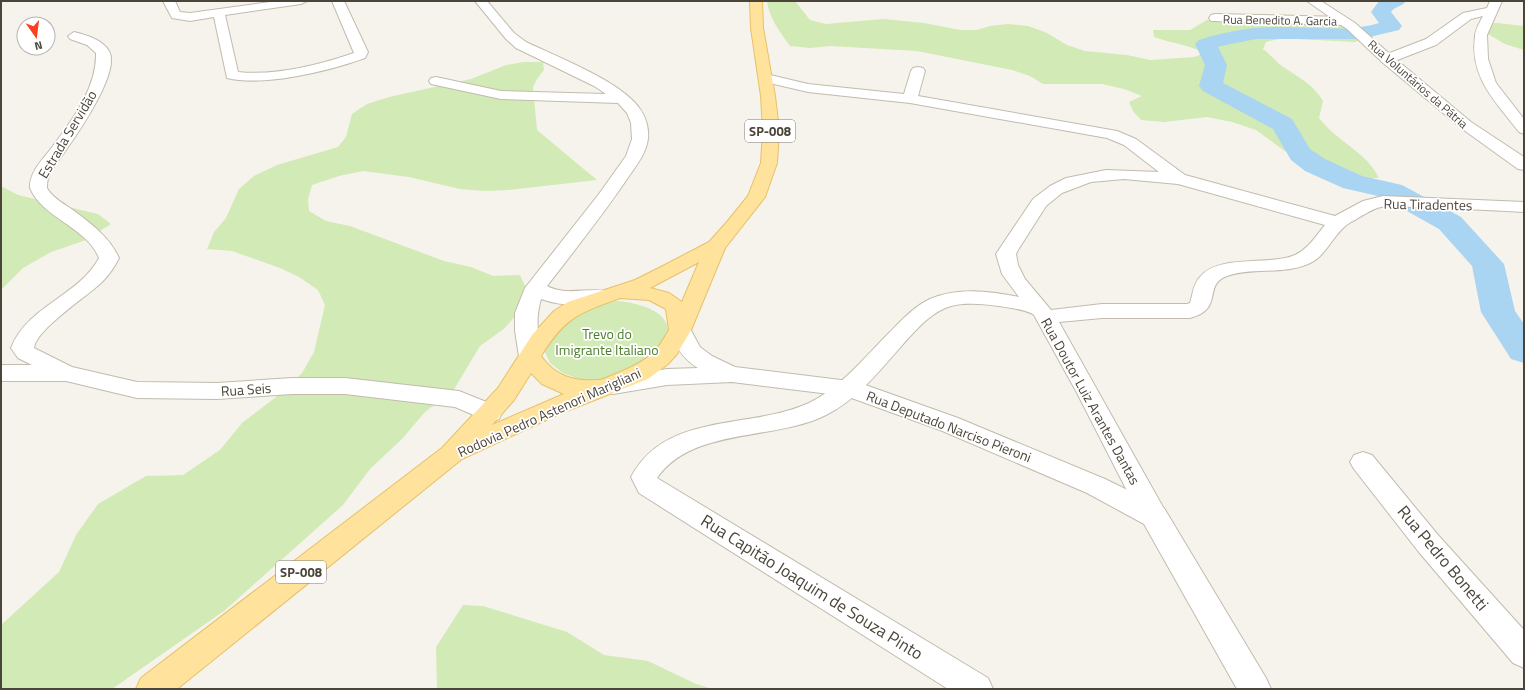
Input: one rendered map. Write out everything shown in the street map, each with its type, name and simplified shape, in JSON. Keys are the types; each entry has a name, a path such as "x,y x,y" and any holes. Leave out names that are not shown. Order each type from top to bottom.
{"main road":[{"name":"Rodovia Pedro Astenori Marigliani","path":"451,455 551,408 609,387 640,373 660,359 670,349 680,330 716,246 734,226 756,197 769,163 770,130 768,96 757,28 756,1"},
{"name":"Rodovia Pedro Astenori Marigliani","path":"152,689 451,455 506,394 540,340 561,316 575,307 642,284 716,246"},
{"path":"604,296 627,292 648,293 665,299 677,310 680,330"},
{"path":"530,356 538,369 548,378 561,385 579,389 609,387"}],"street":[{"path":"169,1 176,16 190,17 219,14 294,1"},
{"path":"219,14 232,74 261,76 341,62 360,55 362,52 338,1"},
{"path":"481,1 510,36 521,45 599,83 622,99 634,111 639,123 640,139 634,156 605,198 535,288 526,313 526,331 530,356"},
{"name":"Rua Voluntários da Pátria","path":"1313,1 1348,24 1466,126 1524,165"},
{"path":"1387,59 1431,42 1467,16 1494,6"},
{"path":"1494,6 1481,35 1481,59 1489,84 1524,129"},
{"name":"Rua Benedito A. Garcia","path":"1215,18 1348,24"},
{"name":"Estrada Servidão","path":"66,373 26,353 22,348 22,343 32,330 95,278 104,268 109,258 107,251 91,233 46,199 38,190 38,183 42,172 86,108 104,64 103,52 92,42 74,36"},
{"path":"910,99 918,72"},
{"path":"766,78 808,88 910,99 1111,134 1130,142 1179,179 1336,222 1314,253 1300,260 1232,269 1211,275 1205,282 1200,306 1197,309 1190,311 1042,312 985,298 965,298 945,301 927,309 914,320 849,388"},
{"path":"436,81 501,95 622,99"},
{"path":"768,96 808,88"},
{"name":"Rua Doutor Luiz Arantes Dantas","path":"1179,179 1136,173 1114,173 1081,180 1054,191 1040,202 1006,254 1007,268 1019,286 1042,312 1154,516 1255,689"},
{"name":"Rua Tiradentes","path":"1336,222 1368,206 1380,202 1443,202 1524,207"},
{"path":"535,288 545,295 573,300 604,296"},
{"name":"Rua Deputado Narciso Pieroni","path":"680,330 686,347 692,354 703,361 732,374"},
{"name":"Rua Seis","path":"1,373 66,373 137,390 217,391 292,386 352,386 459,399 490,413"},
{"name":"Rua Deputado Narciso Pieroni","path":"609,387 667,377 732,374 849,388 949,424 1009,448 1096,486 1154,516"},
{"name":"Rua Capitão Joaquim de Souza Pinto","path":"849,388 817,409 795,417 748,426 688,442 658,458 647,470 644,477 648,486 977,689"},
{"name":"Rua Pedro Bonetti","path":"1363,462 1428,542 1524,653"}],"green space":[{"path":"767,1 795,1 810,20 826,24 883,19 924,23 960,30 977,30 990,26 1008,24 1028,26 1045,32 1067,45 1085,51 1127,55 1150,60 1194,57 1205,53 1154,37 1153,30 1190,30 1207,20 1247,16 1340,24 1365,38 1355,42 1279,39 1266,42 1263,49 1279,64 1305,81 1315,90 1323,101 1319,118 1334,134 1367,161 1379,178 1322,178 1256,130 1232,122 1207,117 1164,122 1141,120 1133,111 1129,102 1142,96 1124,89 1102,84 1043,84 1030,76 1012,70 917,51 830,46 810,48 790,46 773,19"},
{"path":"1497,23 1524,26 1524,50 1505,44 1481,30 1481,24"},
{"path":"524,62 543,62 544,70 533,87 537,130 597,180 508,190 484,191 460,189 409,177 363,171 339,176 312,185 308,199 309,211 326,221 350,226 444,261 471,267 493,276 520,275 527,290 522,308 505,328 480,346 453,391 425,412 402,439 370,469 343,505 224,611 112,689 1,689 1,625 59,572 76,535 98,504 146,476 183,475 220,450 242,423 276,397 302,373 314,352 325,305 318,290 299,277 280,268 232,251 207,249 214,232 226,218 239,189 254,176 277,165 338,147 346,137 352,114 367,104 389,97 471,79 506,65"},
{"path":"1,186 18,195 98,214 111,224 86,240 51,252 23,268 1,290"},
{"name":"Trevo do Imigrante Italiano","path":"619,301 641,305 659,314 665,321 668,329 668,339 664,352 603,381 581,380 563,373 550,363 544,350 555,324 601,302"},
{"path":"463,605 483,606 567,632 604,655 648,661 696,684 713,689 437,689 436,647"}],"waterway":[{"path":"1396,1 1387,4 1381,12 1392,26 1376,31 1345,34 1256,33 1234,36 1206,44 1216,65 1211,86 1283,124 1300,154 1315,165 1353,182 1392,191 1450,223 1488,264 1498,312 1524,351"}]}
